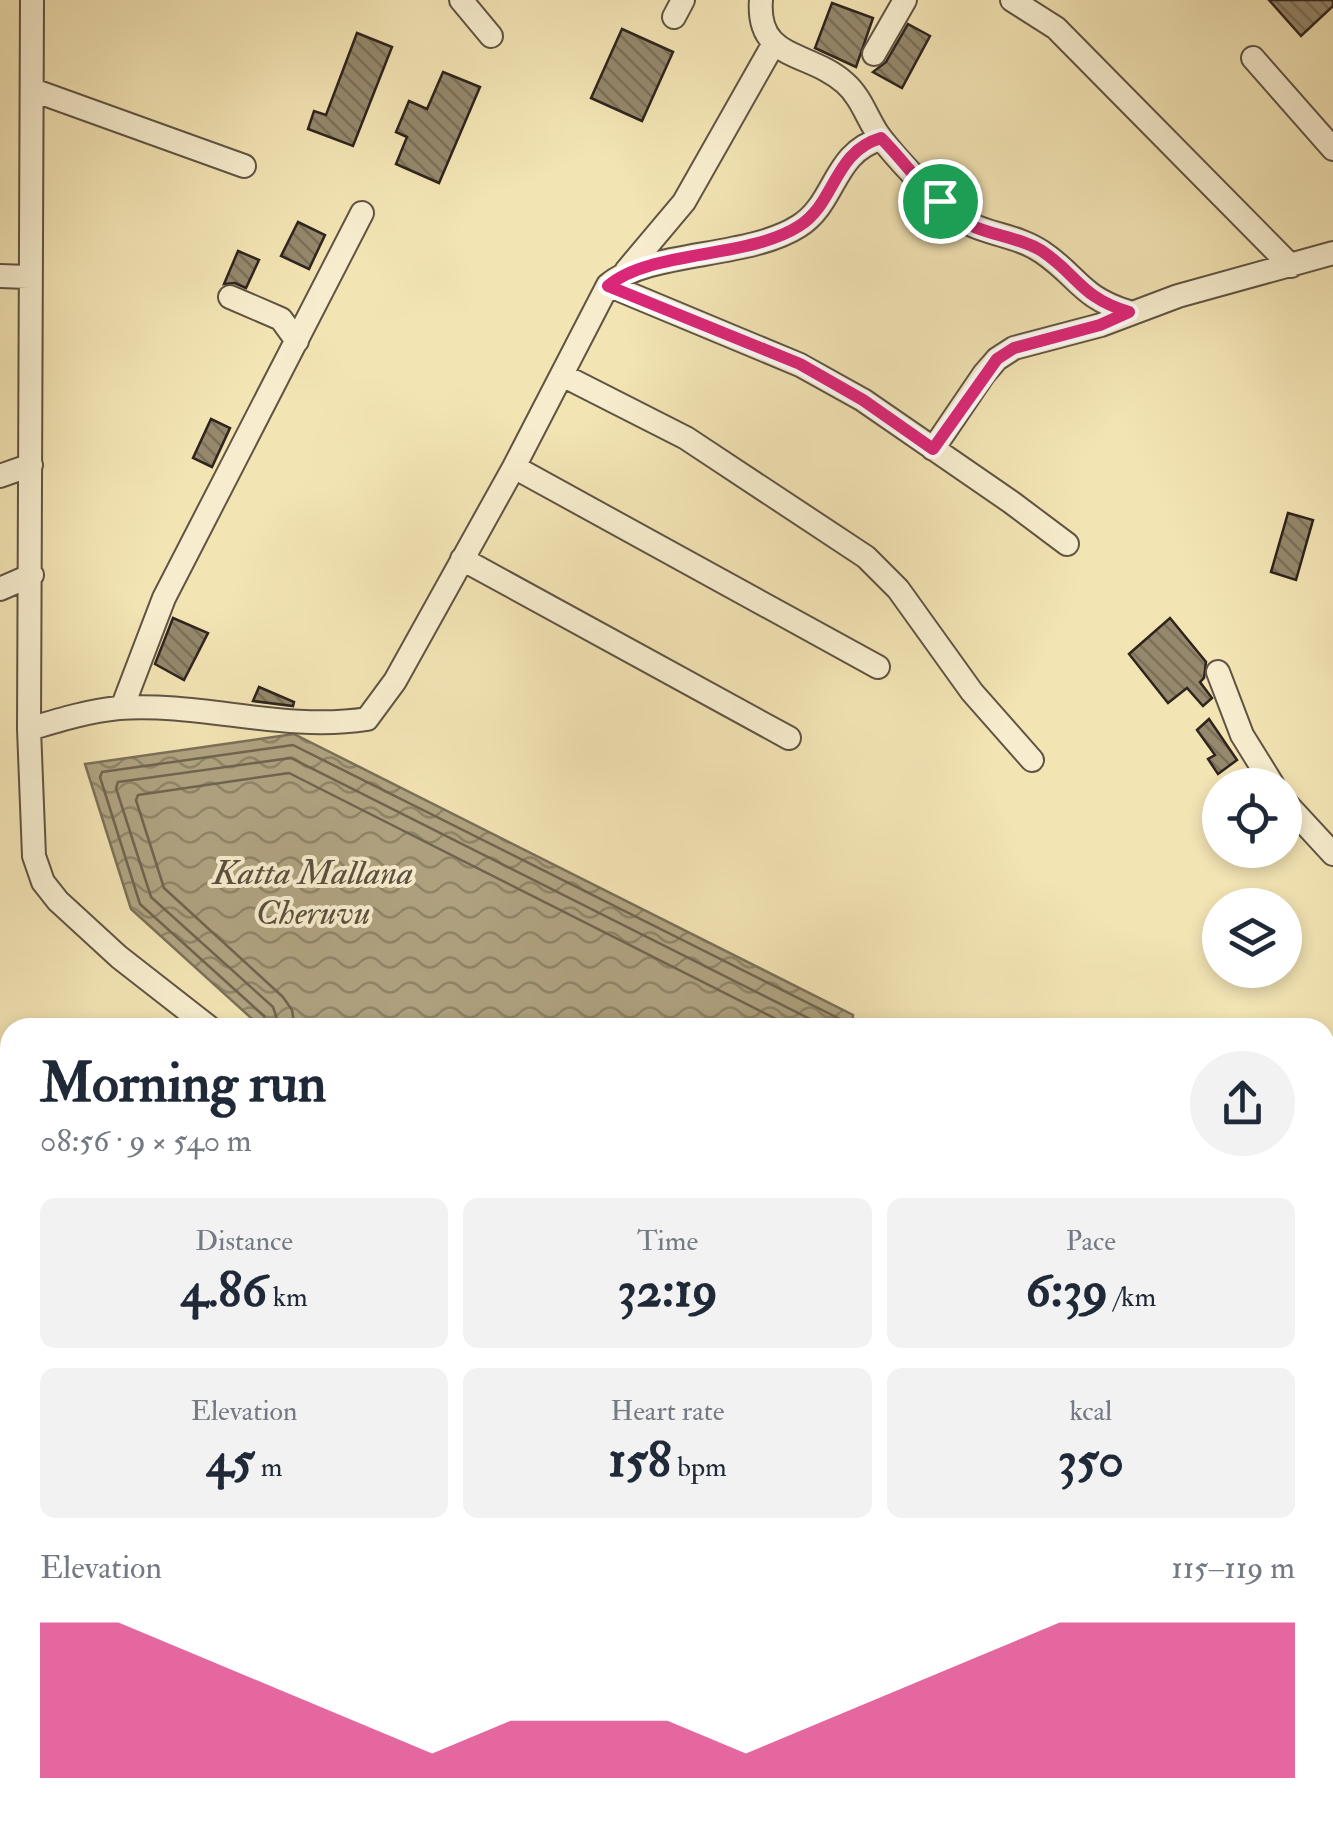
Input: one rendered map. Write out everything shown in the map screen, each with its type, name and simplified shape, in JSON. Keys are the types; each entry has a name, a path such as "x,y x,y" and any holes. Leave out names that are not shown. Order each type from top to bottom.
{"street":[{"path":"32,0 29,729 34,856 43,882 58,901 119,957 197,1018"},
{"path":"460,0 490,36"},
{"path":"761,0 764,33 773,44 831,72 848,85 881,138 955,215 984,230 1031,244 1092,298 1129,312"},
{"path":"874,54 905,0"},
{"path":"1015,0 1056,28 1291,266"},
{"path":"29,729 76,714 122,708 262,720 367,719 395,681 617,278 684,202 773,44"},
{"path":"1253,58 1333,148"},
{"path":"33,90 244,166"},
{"path":"617,278 780,236 802,225 818,208 854,152 881,138"},
{"path":"122,708 164,598 362,213"},
{"path":"933,449 997,359 1014,348 1333,253"},
{"path":"0,276 28,276"},
{"path":"617,278 800,364 863,400 1067,544"},
{"path":"230,297 281,319 297,341"},
{"path":"562,375 686,438 866,557 898,589 972,692 1032,760"},
{"path":"0,476 30,465"},
{"path":"514,467 878,666"},
{"path":"462,558 789,738"},
{"path":"0,590 32,575"},
{"path":"1218,672 1242,735 1263,768"},
{"path":"1302,820 1333,854"}],"water":[{"name":"Katta Mallana Cheruvu","path":"294,734 853,1018 251,1018 131,909 85,764"}],"building":[{"path":"1269,0 1333,0 1333,6 1301,36"},
{"path":"832,3 873,18 856,67 815,48"},
{"path":"908,24 930,36 902,88 873,72 886,62"},
{"path":"622,29 673,52 642,121 591,98"},
{"path":"357,33 392,47 353,146 308,129 314,111 326,115"},
{"path":"443,72 480,87 439,183 396,164 407,137 396,132 409,101 427,109"},
{"path":"298,222 325,235 309,269 281,256"},
{"path":"238,251 259,260 246,288 224,284"},
{"path":"211,419 230,428 212,467 193,458"},
{"path":"1288,513 1313,520 1296,580 1271,572"},
{"path":"173,618 208,633 184,680 155,664"},
{"path":"1170,618 1206,662 1200,682 1212,698 1203,706 1187,688 1168,703 1129,654"},
{"path":"259,687 294,702 293,706 253,701"},
{"path":"1209,719 1237,760 1226,768 1214,768 1208,759 1215,755 1197,730"}],"route":[{"path":"881,138 940,201 968,224 1031,244 1092,298 1129,312 1100,325 1014,348 997,359 933,449 863,400 800,364 608,286 626,272 733,249 780,236 802,225 818,208 854,152 881,138"}]}
